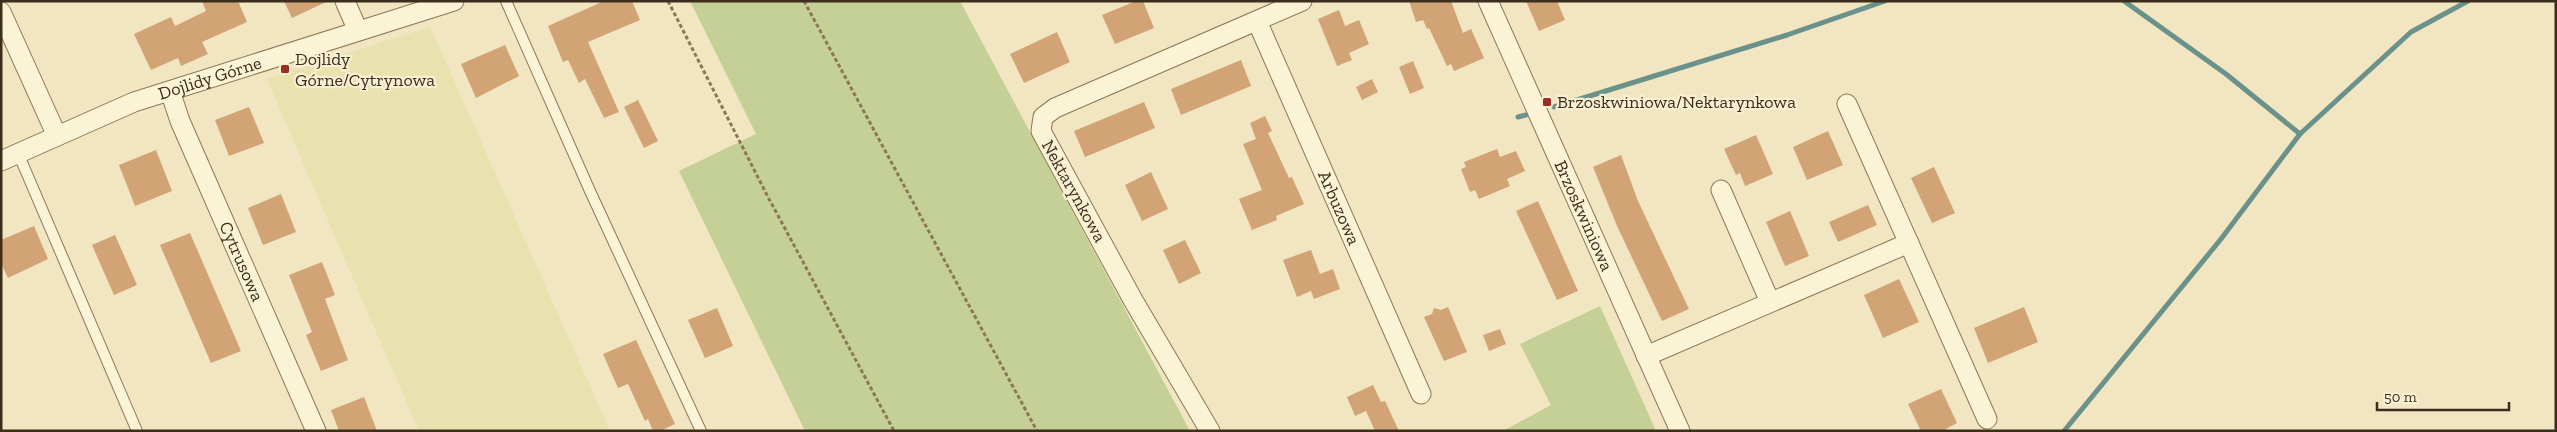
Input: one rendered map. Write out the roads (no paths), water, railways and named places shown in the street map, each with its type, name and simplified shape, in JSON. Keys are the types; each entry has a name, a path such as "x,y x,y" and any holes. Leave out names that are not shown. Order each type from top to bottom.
{"street":[{"path":"345,1 358,32"},
{"name":"Dojlidy Górne","path":"1,161 134,102 454,1"},
{"name":"Nektarynkowa","path":"1210,431 1133,300 1041,131 1043,117 1055,108 1302,1"},
{"name":"Brzoskwiniowa","path":"1488,1 1680,431"},
{"path":"1,12 57,136"},
{"name":"Arbuzowa","path":"1256,21 1421,394"},
{"name":"Cytrusowa","path":"170,91 180,121 316,431"},
{"path":"1847,104 1987,419"},
{"path":"1721,190 1770,302"},
{"path":"1646,356 1909,243"}],"lane":[{"path":"506,1 590,191 701,431"},
{"path":"18,152 137,431"}],"waterway":[{"path":"1554,107 1787,35 1885,1"},
{"path":"2124,1 2226,74 2300,134"},
{"path":"2064,431 2221,239 2300,134 2411,32 2468,1"},
{"path":"1518,117 1526,115"}],"place":[{"name":"Dojlidy Górne/Cytrynowa","path":"285,69"},
{"name":"Brzoskwiniowa/Nektarynkowa","path":"1547,102"}]}
